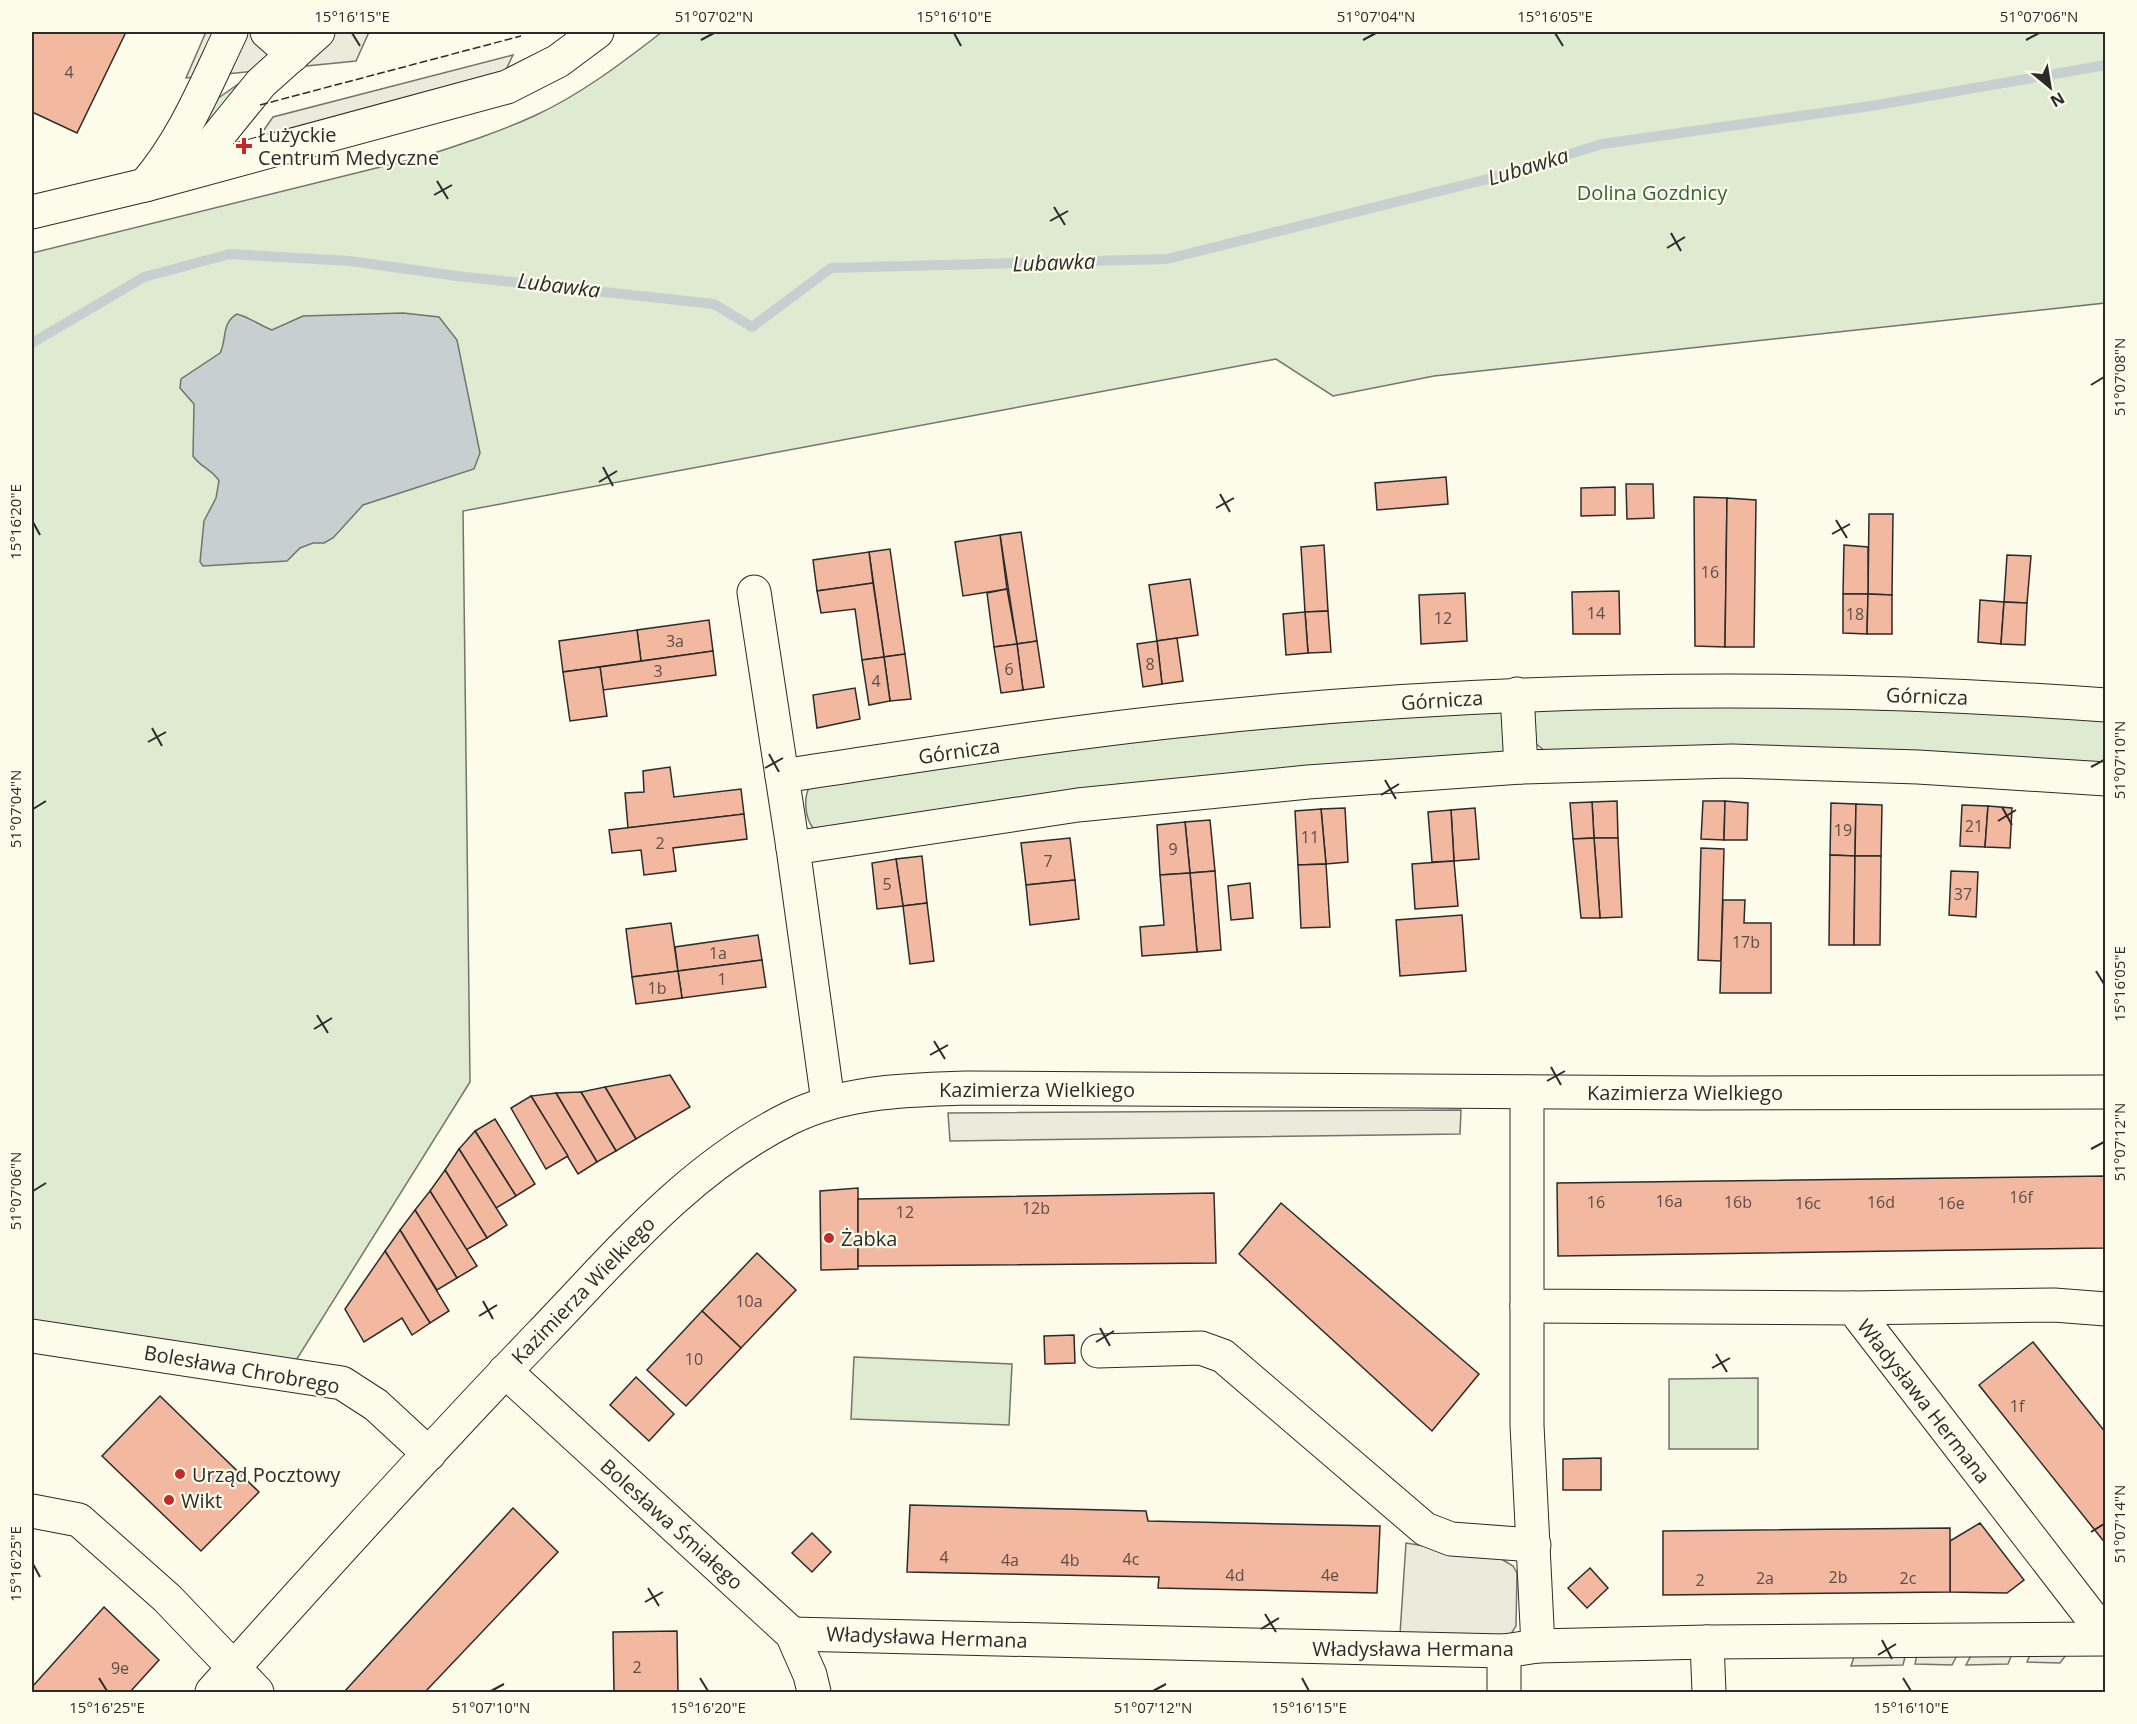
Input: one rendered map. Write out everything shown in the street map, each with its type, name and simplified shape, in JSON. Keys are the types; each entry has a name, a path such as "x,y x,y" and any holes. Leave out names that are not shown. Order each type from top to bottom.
{"street":[{"path":"145,185 178,140 231,32"},
{"path":"267,32 293,55"},
{"path":"188,173 261,83 318,32"},
{"path":"32,212 145,185 507,87 558,61 597,32"},
{"path":"754,592 793,848 828,1102"},
{"name":"Górnicza","path":"782,776 1205,718 1517,694 1680,690 1818,693 2106,705"},
{"path":"1517,694 1521,767"},
{"path":"793,848 1078,805 1308,782 1521,767 1732,761 1918,767 2106,779"},
{"name":"Kazimierza Wielkiego","path":"212,1692 505,1371 667,1203 709,1168 753,1137 828,1102 896,1090 966,1088 1527,1092 2106,1092"},
{"path":"1527,1092 1527,1425 1538,1646"},
{"path":"1852,1308 2054,1305 2106,1309"},
{"name":"Władysława Hermana","path":"1527,1306 1852,1308 2106,1637"},
{"name":"Bolesława Chrobrego","path":"32,1336 342,1383 376,1405 429,1454"},
{"path":"1098,1351 1201,1348 1223,1356 1425,1528 1451,1539 1534,1545"},
{"name":"Bolesława Śmiałego","path":"505,1371 792,1634 810,1675 814,1692"},
{"path":"32,1511 78,1520 167,1598 257,1692"},
{"name":"Władysława Hermana","path":"792,1634 1504,1651 1538,1646 1707,1642 2106,1637"},
{"path":"1707,1642 1709,1692"},
{"path":"1504,1651 1504,1692"}],"green space":[{"name":"Dolina Gozdnicy","path":"662,32 2105,32 2105,303 1434,376 1333,396 1276,359 463,511 470,1082 295,1362 32,1325 32,253 425,156 480,138 551,108 616,67"},
{"path":"251,75 190,146 217,99"},
{"path":"1655,702 2105,717 2105,765 1546,752 1534,742 1534,713 1537,710"},
{"path":"1496,709 1505,714 1504,752 818,829 813,828 810,824 807,813 806,796 810,786 1083,744"},
{"path":"854,1357 1012,1364 1009,1425 851,1419"},
{"path":"1758,1378 1758,1449 1669,1449 1669,1379"}],"shaded area":[{"path":"206,32 369,32 356,61 186,78"},
{"path":"513,55 502,78 254,144 273,117"},
{"path":"403,313 439,317 457,340 480,453 474,469 363,505 333,538 324,543 313,543 300,548 287,561 203,566 200,562 204,521 216,498 219,481 193,456 194,404 180,388 181,379 220,353 226,327 237,314 272,330 303,316"},
{"path":"1461,1110 1460,1134 950,1141 948,1113"},
{"path":"1406,1543 1500,1558 1513,1566 1517,1573 1516,1626 1511,1634 1498,1639 1400,1634"},
{"path":"2035,1643 2075,1643 2060,1663 2027,1662"},
{"path":"1963,1644 1952,1665 1915,1664 1919,1645"},
{"path":"1977,1644 2016,1644 2008,1664 1966,1665"},
{"path":"1858,1645 1908,1645 1903,1665 1851,1666"}],"building":[{"path":"32,32 126,32 77,133 32,112"},
{"path":"1446,477 1448,504 1377,510 1375,483"},
{"path":"1626,484 1653,484 1654,518 1627,519"},
{"path":"1615,487 1615,515 1581,516 1581,488"},
{"path":"1694,497 1727,498 1725,647 1695,646"},
{"path":"1727,498 1756,500 1754,647 1725,647"},
{"path":"1869,514 1893,514 1892,595 1868,594"},
{"path":"1021,532 1037,641 1017,644 1000,535"},
{"path":"1000,535 1007,589 963,596 955,542"},
{"path":"1324,545 1328,611 1305,612 1301,547"},
{"path":"1844,545 1868,547 1868,594 1843,594"},
{"path":"890,549 905,654 884,657 869,552"},
{"path":"869,552 873,583 817,591 813,560"},
{"path":"2007,555 2031,556 2027,603 2004,602"},
{"path":"1190,579 1198,635 1157,641 1149,585"},
{"path":"873,583 884,657 862,660 855,609 821,613 817,591"},
{"path":"1007,589 1017,644 994,647 987,593"},
{"path":"1619,591 1620,634 1573,634 1572,592"},
{"path":"1465,593 1467,641 1421,644 1419,595"},
{"path":"1843,594 1868,594 1867,634 1843,633"},
{"path":"1868,594 1892,595 1892,634 1867,634"},
{"path":"1980,600 2004,602 2001,644 1978,642"},
{"path":"2004,602 2027,603 2025,645 2001,644"},
{"path":"1328,611 1331,652 1308,653 1305,612"},
{"path":"1305,612 1308,653 1286,655 1283,614"},
{"path":"709,620 713,651 641,661 637,630"},
{"path":"637,630 641,661 563,672 559,641"},
{"path":"1177,638 1183,681 1162,684 1157,641"},
{"path":"1037,641 1044,687 1023,690 1017,644"},
{"path":"1157,641 1162,684 1143,687 1137,644"},
{"path":"1017,644 1023,690 1001,693 994,647"},
{"path":"713,651 716,675 603,690 600,667"},
{"path":"905,654 911,699 890,701 884,657"},
{"path":"884,657 890,701 869,705 862,660"},
{"path":"600,667 607,716 570,721 563,672"},
{"path":"855,688 860,719 817,728 813,695"},
{"path":"670,767 674,797 741,789 744,814 628,828 625,793 644,792 643,771"},
{"path":"1617,801 1618,838 1594,838 1592,802"},
{"path":"1703,801 1725,801 1724,840 1701,839"},
{"path":"1725,801 1748,803 1747,840 1724,840"},
{"path":"1592,802 1594,838 1573,839 1570,803"},
{"path":"1831,803 1856,804 1855,856 1830,855"},
{"path":"1856,804 1882,805 1881,856 1855,856"},
{"path":"1962,805 1988,806 1985,847 1960,846"},
{"path":"1988,806 2012,808 2010,848 1985,847"},
{"path":"1345,808 1348,862 1326,864 1321,809"},
{"path":"1475,808 1479,859 1454,861 1451,810"},
{"path":"1321,809 1326,864 1298,865 1295,811"},
{"path":"1451,810 1454,861 1432,862 1428,812"},
{"path":"744,814 747,839 673,848 676,871 644,875 641,850 612,853 609,830"},
{"path":"1210,820 1215,871 1190,873 1185,822"},
{"path":"1185,822 1190,873 1160,875 1157,825"},
{"path":"1070,838 1075,880 1026,885 1021,843"},
{"path":"1594,838 1618,838 1622,917 1600,918"},
{"path":"1594,838 1600,918 1581,918 1573,839"},
{"path":"1701,848 1724,849 1721,961 1698,960"},
{"path":"1830,855 1855,856 1854,945 1829,945"},
{"path":"922,856 927,903 903,906 896,859"},
{"path":"1855,856 1881,856 1880,945 1854,945"},
{"path":"896,859 903,906 877,909 872,863"},
{"path":"1454,861 1458,906 1415,909 1412,864"},
{"path":"1326,864 1330,927 1301,928 1298,865"},
{"path":"1215,871 1221,950 1197,952 1190,873"},
{"path":"1951,871 1978,872 1976,917 1949,915"},
{"path":"1190,873 1197,952 1142,956 1140,927 1164,925 1160,875"},
{"path":"1075,880 1079,919 1030,925 1026,885"},
{"path":"1250,883 1253,918 1231,920 1228,886"},
{"path":"1723,900 1745,900 1744,923 1771,923 1771,993 1720,993"},
{"path":"927,903 934,961 910,964 903,906"},
{"path":"1462,915 1466,971 1400,976 1396,920"},
{"path":"671,923 678,971 632,977 626,929"},
{"path":"758,935 762,960 678,971 675,947"},
{"path":"762,960 766,987 682,998 678,971"},
{"path":"678,971 682,998 636,1004 632,977"},
{"path":"670,1075 690,1107 636,1139 605,1087"},
{"path":"605,1087 636,1139 616,1151 581,1092"},
{"path":"581,1092 616,1151 597,1162 556,1093"},
{"path":"556,1093 597,1162 578,1174 531,1096"},
{"path":"531,1096 568,1156 546,1169 511,1108"},
{"path":"495,1119 535,1184 516,1196 475,1131"},
{"path":"475,1131 516,1196 496,1208 459,1149"},
{"path":"459,1149 507,1225 487,1238 445,1170"},
{"path":"445,1170 487,1238 466,1250 430,1191"},
{"path":"2106,1176 2106,1248 1558,1256 1557,1183"},
{"path":"858,1188 858,1269 821,1270 820,1191"},
{"path":"430,1191 477,1266 457,1278 415,1210"},
{"path":"1214,1193 1216,1263 858,1266 858,1199"},
{"path":"1281,1203 1479,1374 1432,1431 1239,1254"},
{"path":"415,1210 457,1278 437,1290 400,1230"},
{"path":"400,1230 449,1311 430,1323 385,1251"},
{"path":"385,1251 430,1323 412,1335 402,1318 364,1342 345,1309"},
{"path":"757,1253 796,1290 741,1348 702,1311"},
{"path":"702,1311 741,1348 686,1406 647,1370"},
{"path":"1074,1335 1075,1363 1045,1364 1044,1336"},
{"path":"2033,1342 2106,1433 2106,1544 1979,1385"},
{"path":"636,1377 674,1414 649,1441 610,1405"},
{"name":"Urząd Pocztowy","path":"160,1396 259,1492 201,1551 102,1456"},
{"path":"1601,1458 1601,1490 1563,1490 1563,1459"},
{"path":"910,1505 1146,1511 1148,1521 1380,1526 1377,1593 1158,1588 1159,1577 907,1572"},
{"path":"513,1508 558,1552 425,1692 344,1692"},
{"path":"1980,1523 2024,1580 2007,1593 1950,1592 1950,1541"},
{"path":"1950,1528 1950,1592 1663,1595 1663,1531"},
{"path":"812,1533 831,1552 812,1572 792,1553"},
{"path":"1590,1568 1608,1588 1587,1608 1568,1588"},
{"path":"104,1607 159,1660 130,1692 32,1692 32,1687"},
{"path":"677,1631 678,1692 614,1692 613,1632"}],"waterway":[{"name":"Lubawka","path":"32,343 144,277 230,254 350,261 457,276 714,304 752,327 831,268 1167,259 1488,179 1602,144 1871,106 2106,65"}],"fence":[{"path":"260,105 521,36"}],"place":[{"name":"Łużyckie Centrum Medyczne","path":"244,146"},
{"name":"Żabka","path":"829,1238"},
{"name":"Urząd Pocztowy","path":"180,1474"},
{"name":"Wikt","path":"169,1500"}]}
